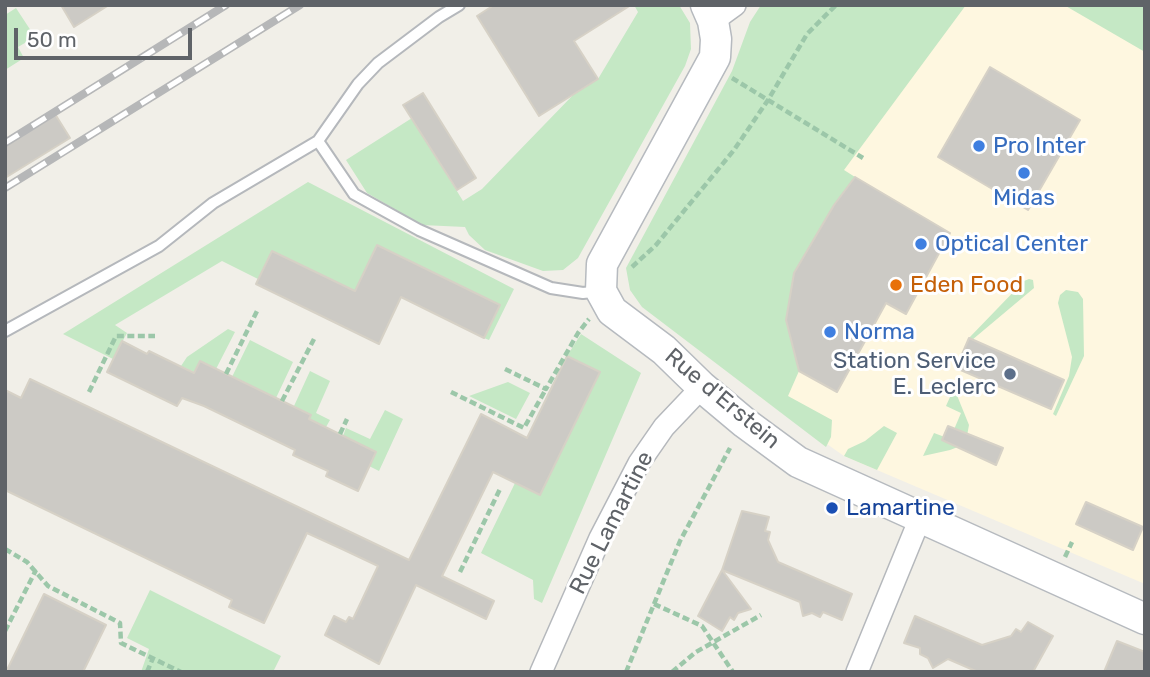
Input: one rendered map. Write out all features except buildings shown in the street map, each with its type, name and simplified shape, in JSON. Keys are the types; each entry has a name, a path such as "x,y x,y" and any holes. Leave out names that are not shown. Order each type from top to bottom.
{"street":[{"path":"612,282 601,273 607,252 715,57 718,11"},
{"name":"Rue d'Erstein","path":"612,282 612,311 664,350 745,423 798,462 1145,619"},
{"name":"Rue Lamartine","path":"541,672 600,538 639,463 664,427 702,387"},
{"path":"857,672 921,516"}],"lane":[{"path":"5,331 159,246 213,203 318,141 358,84 378,63 459,5"},
{"path":"318,141 354,194 419,230 551,288 583,293 612,282"}],"path":[{"path":"612,282 656,246 734,150 768,100 807,34 836,5"},
{"path":"734,79 863,158"},
{"path":"226,374 257,311"},
{"path":"451,391 524,428 578,333 590,318"},
{"path":"89,392 116,336 155,336"},
{"path":"282,401 314,339"},
{"path":"505,369 546,389"},
{"path":"340,434 347,419"},
{"path":"626,672 680,541 730,448"},
{"path":"460,572 500,489"},
{"path":"1064,561 1072,542"},
{"path":"5,549 36,570 48,586 120,623 121,643 181,672"},
{"path":"5,631 36,570"},
{"path":"654,604 702,626 733,672"},
{"path":"672,672 696,652 761,615"},
{"path":"147,672 153,658"}],"shaded area":[{"path":"957,5 1069,5 1145,47 1145,584 844,456 760,397 782,271 817,206"}],"green space":[{"path":"634,5 679,5 690,23 691,49 685,66 578,258 563,270 543,271 485,250 469,235 465,227 422,225 367,193 346,160 412,118 463,201 482,189 574,94 598,79 638,12"},
{"path":"761,5 966,5 844,170 855,177 794,273 786,320 799,371 788,396 832,420 831,437 826,447 642,307 630,290 626,268 732,71 750,22"},
{"path":"1064,5 1145,5 1145,52"},
{"path":"16,8 35,37 18,47 24,58 5,70 5,15"},
{"path":"308,182 514,289 489,340 484,338 500,305 377,246 361,278 366,297 258,279 222,261 115,325 127,333 113,359 63,334"},
{"path":"1033,280 1034,288 972,340 969,338 1024,281"},
{"path":"1066,290 1078,292 1083,299 1084,356 1056,416 1053,414 1069,376 1072,357 1058,303 1060,295"},
{"path":"228,329 235,332 216,369 200,361 194,372 181,366 187,357"},
{"path":"581,334 641,373 542,603 534,599 533,580 481,553 515,483 540,494 600,372 567,356"},
{"path":"250,340 293,362 276,398 232,377"},
{"path":"310,371 330,381 316,413 330,420 326,427 309,419 311,415 294,406"},
{"path":"508,382 530,393 516,419 469,396"},
{"path":"954,388 969,425 966,441 950,450 923,456 934,433 950,439 961,413 946,406"},
{"path":"385,410 403,419 379,471 369,466 376,452 343,436 346,428 370,439"},
{"path":"884,426 897,433 877,470 844,456 848,449 865,441"},
{"path":"150,590 281,656 273,672 141,672 149,649 127,638"}],"railway":[{"path":"5,143 226,5"},
{"path":"5,188 300,5"}],"place":[{"name":"Pro Inter","path":"979,146"},
{"name":"Midas","path":"1024,173"},
{"name":"Optical Center","path":"921,244"},
{"name":"Eden Food","path":"896,285"},
{"name":"Norma","path":"830,332"},
{"name":"Station Service E. Leclerc","path":"1010,374"},
{"name":"Lamartine","path":"832,508"}]}
